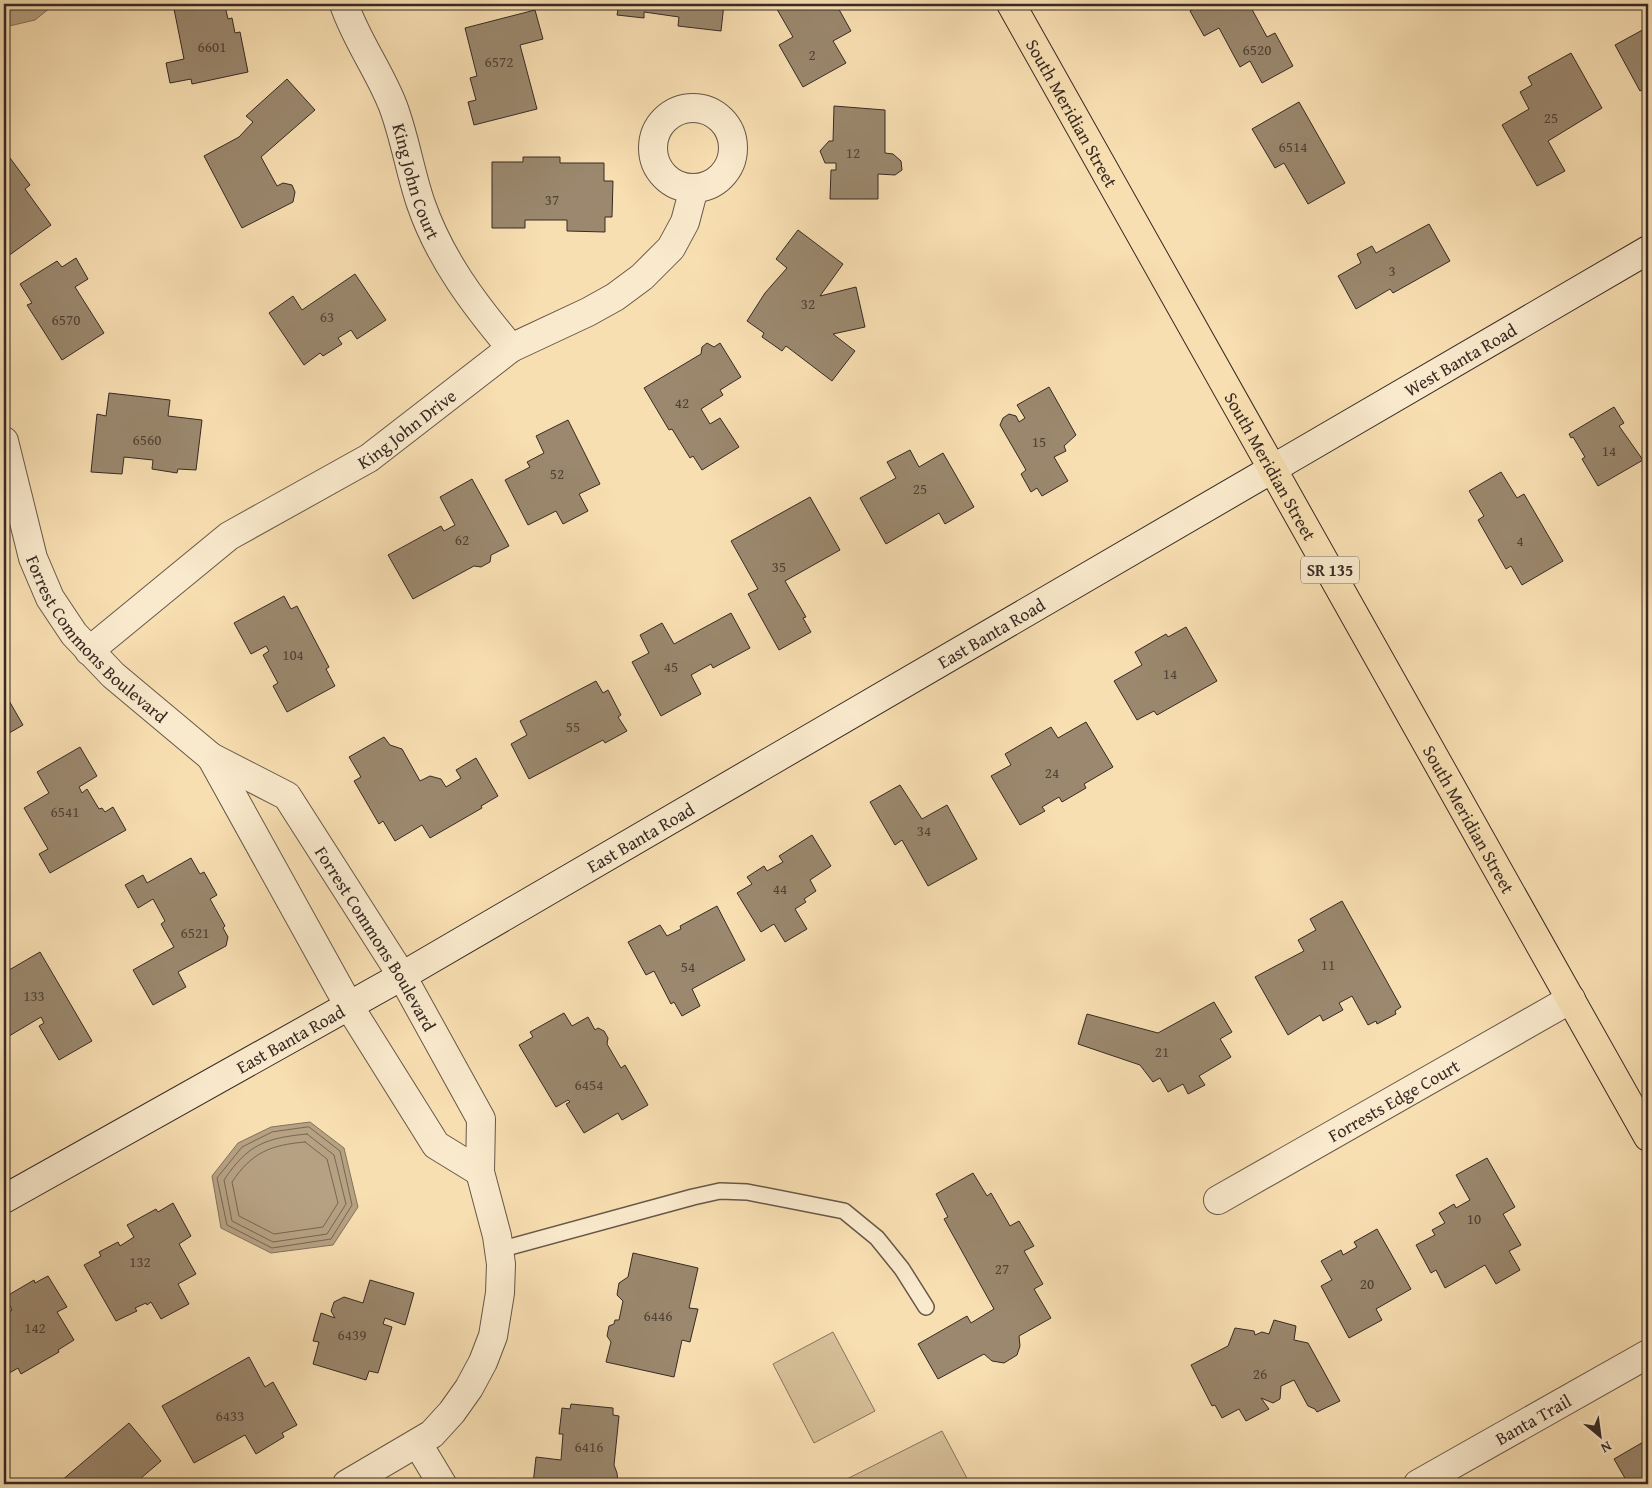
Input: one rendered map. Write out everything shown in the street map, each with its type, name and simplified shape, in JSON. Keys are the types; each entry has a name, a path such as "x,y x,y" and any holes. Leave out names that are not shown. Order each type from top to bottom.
{"main road":[{"name":"South Meridian Street","path":"1011,4 1648,1137"}],"street":[{"name":"King John Court","path":"344,4 356,34 393,107 422,205 438,243 466,292 511,348"},
{"name":"King John Drive","path":"89,650 229,536 369,458 511,348 588,312 615,297 642,277 672,248 685,222 694,188"},
{"name":"West Banta Road","path":"1274,470 1648,250"},
{"name":"Forrest Commons Boulevard","path":"4,441 25,531 38,571 65,621 113,676 211,757 287,796 402,976 481,1119 480,1172 499,1250 502,1280 493,1336 483,1362 452,1412 432,1434 418,1444 347,1484"},
{"name":"East Banta Road","path":"4,1199 402,976 1274,470"},
{"path":"211,757 349,1006 436,1145 480,1172"},
{"name":"Forrests Edge Court","path":"1218,1200 1571,999"},
{"name":"Banta Trail","path":"1418,1484 1648,1354"},
{"path":"418,1444 442,1484"}],"lane":[{"path":"499,1250 693,1197 720,1191 747,1192 844,1211 877,1238 902,1269 926,1307"}],"shaded area":[{"path":"833,1332 875,1411 814,1443 773,1364"},
{"path":"942,1431 970,1484 837,1484"}],"water":[{"path":"4,4 55,4 35,20 5,27"},
{"path":"310,1122 344,1148 358,1207 333,1245 271,1253 221,1228 212,1176 238,1143 271,1127"}],"building":[{"path":"173,4 235,4 225,6 228,19 232,18 235,33 240,32 248,72 192,84 191,79 170,83 166,63 184,59"},
{"path":"619,4 724,4 721,31 678,26 679,17 644,12 644,18 617,15"},
{"path":"774,4 836,4 851,31 833,41 846,63 803,87 779,45 793,37"},
{"path":"1204,4 1249,4 1267,37 1275,33 1293,66 1262,83 1250,61 1240,67 1219,28 1204,36 1190,11"},
{"path":"535,10 543,39 520,45 537,109 474,125 468,102 476,100 470,78 477,76 465,28"},
{"path":"1648,27 1648,86 1640,91 1615,45"},
{"path":"1571,53 1602,108 1548,141 1565,171 1537,186 1502,125 1529,109 1520,92 1532,85 1528,77"},
{"path":"287,79 315,110 261,157 277,186 283,183 292,185 295,192 293,202 242,228 204,156 239,137 253,122 246,116"},
{"path":"1299,102 1345,183 1308,204 1284,163 1275,168 1252,129"},
{"path":"834,106 885,110 885,153 893,154 901,161 902,170 895,175 878,174 878,199 830,199 831,170 836,170 836,163 825,163 820,151 829,141 833,141"},
{"path":"523,157 560,157 560,163 604,163 604,181 613,181 612,217 605,217 605,232 567,231 567,220 525,220 525,228 492,228 492,162 523,162"},
{"path":"10,158 30,185 25,189 51,225 4,259 4,163"},
{"path":"1429,224 1450,261 1393,293 1390,289 1356,309 1338,276 1361,263 1357,254 1372,246 1376,253"},
{"path":"798,230 843,264 820,296 856,287 865,327 833,334 855,351 832,381 786,346 782,351 762,337 764,333 747,321 765,293 787,268 776,259"},
{"path":"76,258 88,279 75,287 104,333 62,360 27,305 32,303 20,284 57,261 62,267"},
{"path":"355,274 386,320 357,339 351,330 338,338 342,344 323,356 320,353 304,365 269,313 293,296 302,310"},
{"path":"707,343 714,347 720,343 741,377 720,390 723,395 701,409 710,424 720,418 739,447 702,470 693,456 690,458 672,429 669,430 644,388 701,354 702,347"},
{"path":"1049,387 1076,435 1064,446 1066,451 1054,457 1068,481 1042,496 1037,488 1031,492 1021,474 1026,470 1000,425 1003,418 1009,414 1016,416 1019,422 1025,418 1017,405"},
{"path":"109,393 170,400 168,416 202,420 196,470 178,469 177,473 152,469 153,460 124,457 122,474 91,472 97,414 106,416"},
{"path":"1614,407 1624,423 1619,426 1643,460 1598,486 1582,459 1585,457 1573,437 1571,438 1569,434"},
{"path":"568,420 600,484 579,494 588,511 563,524 556,511 528,525 505,480 530,467 527,462 544,453 536,436"},
{"path":"910,450 919,467 943,453 974,507 945,524 939,513 886,544 860,498 896,478 887,462"},
{"path":"1501,472 1517,498 1524,494 1563,561 1522,585 1511,566 1506,569 1478,520 1484,516 1469,491"},
{"path":"472,479 509,546 491,555 490,562 481,567 474,566 413,599 388,555 441,526 444,531 455,525 440,497"},
{"path":"810,497 840,550 785,581 806,617 803,618 811,632 779,650 748,594 758,589 731,541"},
{"path":"284,596 291,609 297,606 329,667 326,669 335,686 287,712 273,686 278,683 263,655 269,651 266,646 251,654 234,623"},
{"path":"731,613 750,648 713,668 711,664 691,675 701,694 661,716 632,662 649,653 640,635 662,623 674,644"},
{"path":"1186,627 1217,681 1157,715 1154,711 1137,720 1114,681 1142,665 1135,652 1166,634 1168,637"},
{"path":"596,681 603,693 608,690 621,715 618,717 627,731 605,743 603,740 529,779 511,744 527,735 520,721"},
{"path":"4,692 23,725 4,736"},
{"path":"1086,722 1113,767 1084,784 1086,788 1062,802 1059,797 1042,807 1045,811 1020,825 991,776 1011,765 1005,754 1051,727 1058,738"},
{"path":"384,737 390,745 402,749 420,781 430,776 441,779 446,787 461,778 456,770 476,758 498,796 481,806 482,808 430,838 422,825 395,841 383,821 379,824 354,781 361,777 349,757"},
{"path":"80,747 97,776 79,787 82,793 87,789 99,809 102,808 105,812 113,807 126,830 50,873 39,854 48,849 24,808 49,793 37,772"},
{"path":"900,785 922,819 947,805 977,859 928,886 902,840 895,845 870,802"},
{"path":"812,835 831,866 810,880 816,891 804,899 806,902 795,909 807,929 785,942 774,924 761,932 737,893 752,884 747,877 764,866 767,871 783,862 779,856"},
{"path":"191,858 200,874 204,872 217,895 210,899 225,926 223,928 228,937 226,946 178,972 186,987 153,1005 133,970 174,947 161,924 165,921 153,899 138,908 125,885 143,875 147,883"},
{"path":"1342,901 1401,1007 1395,1011 1396,1014 1377,1024 1376,1021 1368,1025 1352,996 1339,1003 1343,1010 1323,1021 1320,1015 1288,1035 1255,977 1304,951 1298,940 1316,930 1310,919"},
{"path":"717,906 745,960 692,989 700,1006 682,1016 674,1002 671,1004 654,971 646,975 628,942 660,925 667,936 681,929 680,926"},
{"path":"40,952 92,1041 59,1060 39,1026 44,1023 41,1017 4,1039 4,973"},
{"path":"1214,1002 1232,1032 1220,1039 1231,1057 1199,1076 1205,1085 1188,1094 1183,1084 1168,1092 1160,1078 1153,1082 1140,1065 1078,1044 1087,1014 1158,1033"},
{"path":"564,1013 572,1026 588,1017 595,1030 598,1028 604,1031 608,1038 607,1044 621,1068 625,1065 648,1105 622,1120 618,1113 584,1133 566,1104 570,1102 568,1100 556,1107 519,1045 533,1037 530,1032"},
{"path":"1487,1158 1515,1207 1503,1214 1521,1245 1509,1251 1520,1270 1496,1284 1485,1265 1445,1288 1436,1270 1431,1273 1416,1245 1435,1235 1432,1230 1445,1223 1439,1213 1454,1204 1456,1208 1470,1200 1456,1175"},
{"path":"973,1173 987,1196 991,1193 1010,1226 1019,1221 1034,1246 1024,1251 1043,1284 1034,1289 1051,1318 1019,1336 1020,1346 1017,1355 1004,1363 992,1361 984,1354 938,1379 918,1344 967,1316 971,1323 994,1309 944,1219 948,1217 936,1194"},
{"path":"173,1203 191,1236 179,1244 196,1274 178,1284 189,1304 161,1319 151,1302 147,1305 146,1303 135,1308 137,1311 116,1321 84,1265 101,1256 99,1252 118,1242 120,1246 134,1237 127,1225 156,1209 158,1212"},
{"path":"1377,1229 1411,1289 1376,1309 1382,1320 1349,1338 1321,1286 1332,1280 1321,1261 1341,1250 1343,1255 1357,1247 1354,1242"},
{"path":"633,1253 698,1268 689,1308 698,1309 690,1342 682,1340 674,1377 606,1362 611,1342 607,1336 609,1326 614,1324 615,1320 619,1320 623,1301 617,1295 619,1283 628,1277"},
{"path":"48,1276 67,1307 57,1312 74,1340 58,1350 59,1352 21,1374 18,1368 4,1376 4,1315 12,1310 5,1297 34,1280 35,1283"},
{"path":"370,1280 414,1293 405,1325 385,1318 383,1324 392,1327 378,1373 369,1371 366,1380 313,1364 319,1342 313,1341 321,1313 335,1318 331,1311 334,1302 344,1297 363,1303"},
{"path":"1274,1320 1296,1326 1294,1340 1308,1343 1340,1401 1317,1412 1308,1406 1294,1380 1281,1386 1280,1399 1273,1403 1261,1398 1269,1409 1246,1421 1239,1409 1222,1418 1215,1405 1212,1406 1191,1365 1228,1346 1235,1328 1254,1331 1255,1335 1262,1332 1269,1334"},
{"path":"249,1357 265,1387 273,1382 297,1425 282,1433 284,1437 256,1454 245,1435 194,1463 162,1406"},
{"path":"571,1404 613,1408 613,1415 619,1416 614,1465 618,1483 533,1484 536,1457 561,1460 563,1434 559,1434 562,1408 570,1409"},
{"path":"129,1423 161,1461 134,1484 129,1479 123,1484 64,1484 61,1481"},
{"path":"1645,1441 1648,1447 1648,1484 1619,1484 1626,1480 1614,1459"}]}
